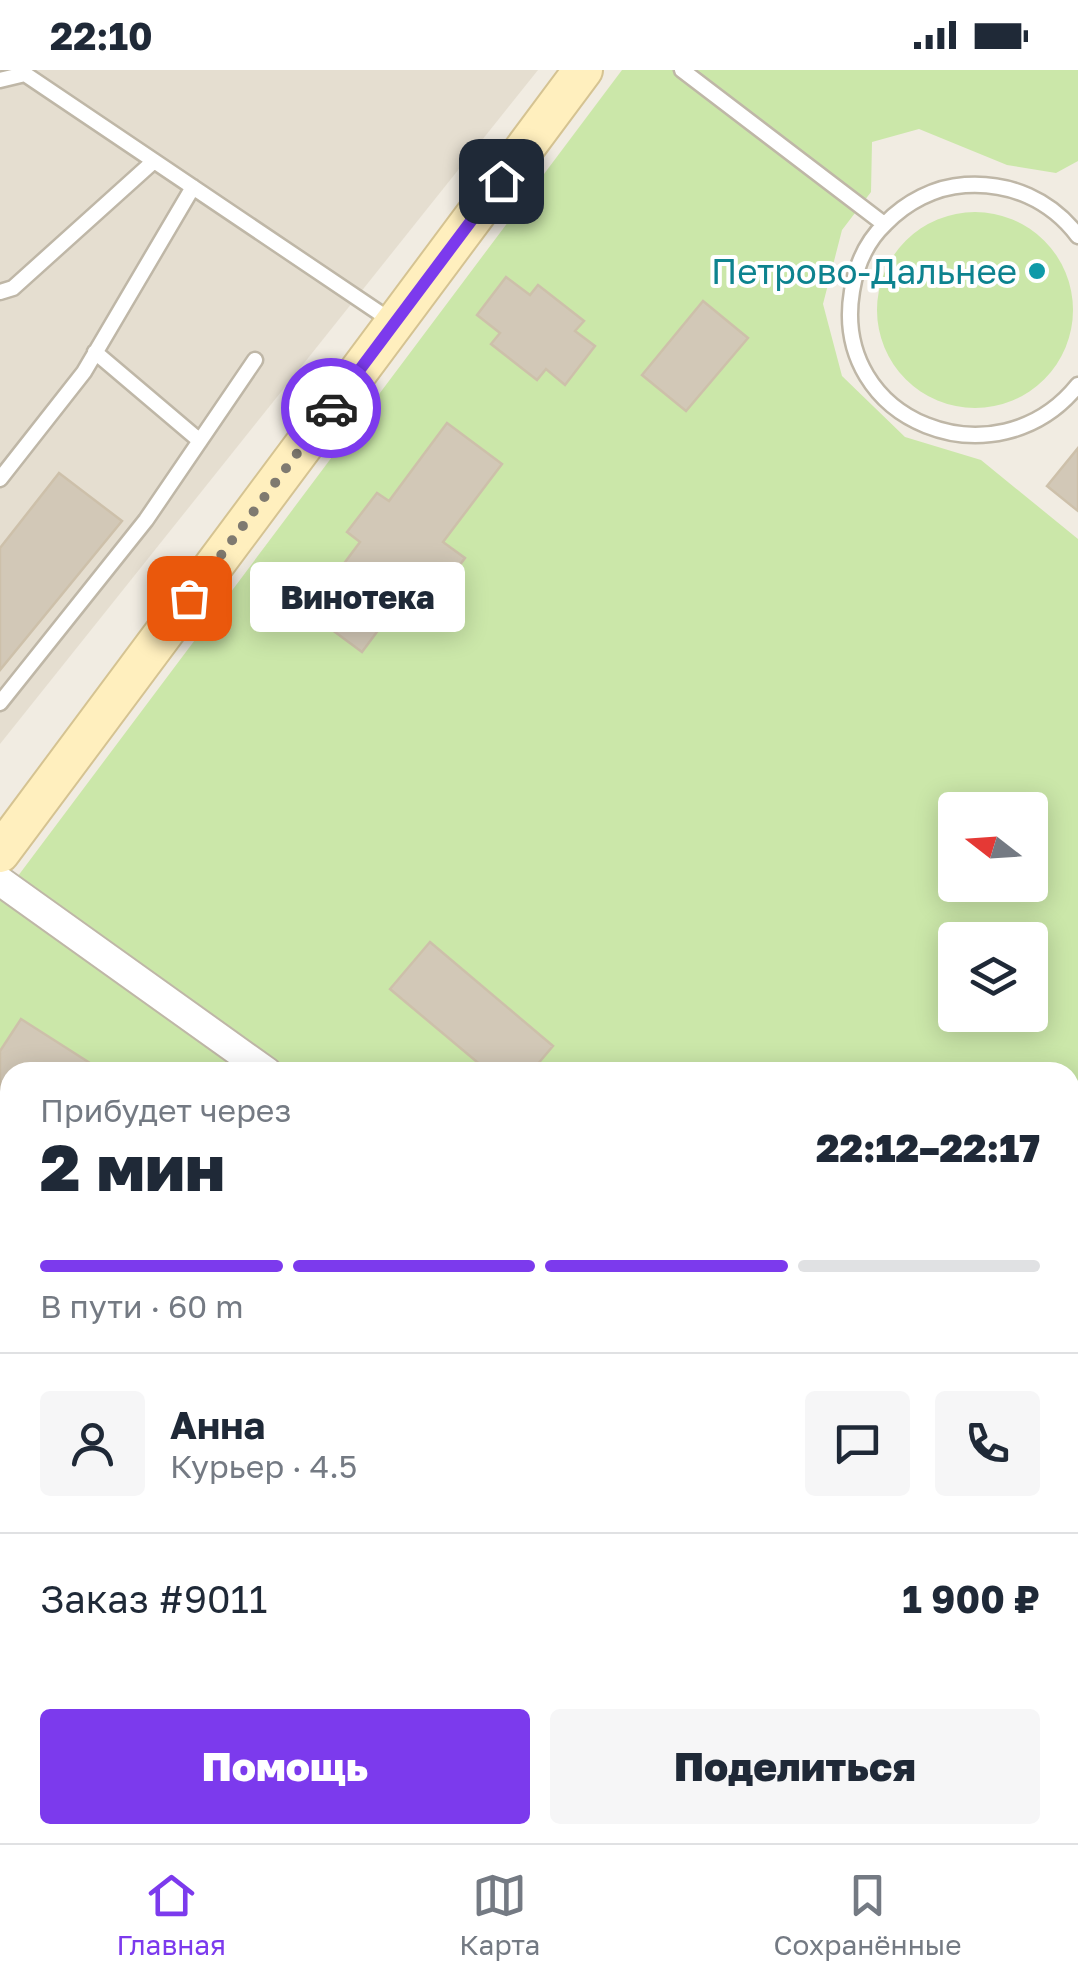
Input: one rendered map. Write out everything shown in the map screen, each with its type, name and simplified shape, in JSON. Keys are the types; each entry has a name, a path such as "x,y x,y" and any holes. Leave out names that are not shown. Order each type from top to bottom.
{"main road":[{"path":"0,853 583,70"}],"street":[{"path":"0,880 253,1062"}],"lane":[{"path":"682,70 884,224"},
{"path":"0,80 25,74 395,323"},
{"path":"0,292 13,288 154,161"},
{"path":"1078,236 1054,210 1010,188 985,184 936,190 914,200 884,224 863,254 854,277 850,326 866,373 898,410 942,432 992,436 1016,430 1059,406 1078,385"},
{"path":"0,479 95,352 193,187"},
{"path":"95,352 200,441"},
{"path":"0,703 146,520 255,360"}],"shaded area":[{"path":"0,70 538,70 0,744"}],"green space":[{"path":"622,70 1078,70 1078,161 1056,173 1007,165 919,129 872,142 871,192 842,230 823,304 842,376 905,437 981,460 1078,539 1078,1062 0,1062 0,900"},
{"path":"975,212 1013,219 1044,241 1066,272 1073,310 1066,348 1044,379 1013,401 975,408 937,401 906,379 884,348 877,310 884,272 906,241 937,219"}],"building":[{"path":"506,277 530,295 538,285 584,321 575,331 595,346 565,385 546,369 537,380 491,344 500,333 477,315"},
{"path":"703,301 748,338 686,411 642,375"},
{"path":"447,423 502,464 443,542 465,558 435,598 414,582 362,652 308,612 360,542 347,532 377,493 389,501"},
{"path":"1078,448 1078,511 1047,486"},
{"path":"59,473 122,521 0,670 0,548"},
{"path":"430,942 553,1046 539,1062 477,1062 390,989"},
{"path":"21,1019 88,1062 0,1062 0,1051"}],"way so far":[{"path":"189,598 331,408"}],"place":[{"name":"Петрово-Дальнее","path":"1037,271"},
{"name":"Винотека","path":"189,598"}],"route":[{"path":"331,408 501,181"}]}
